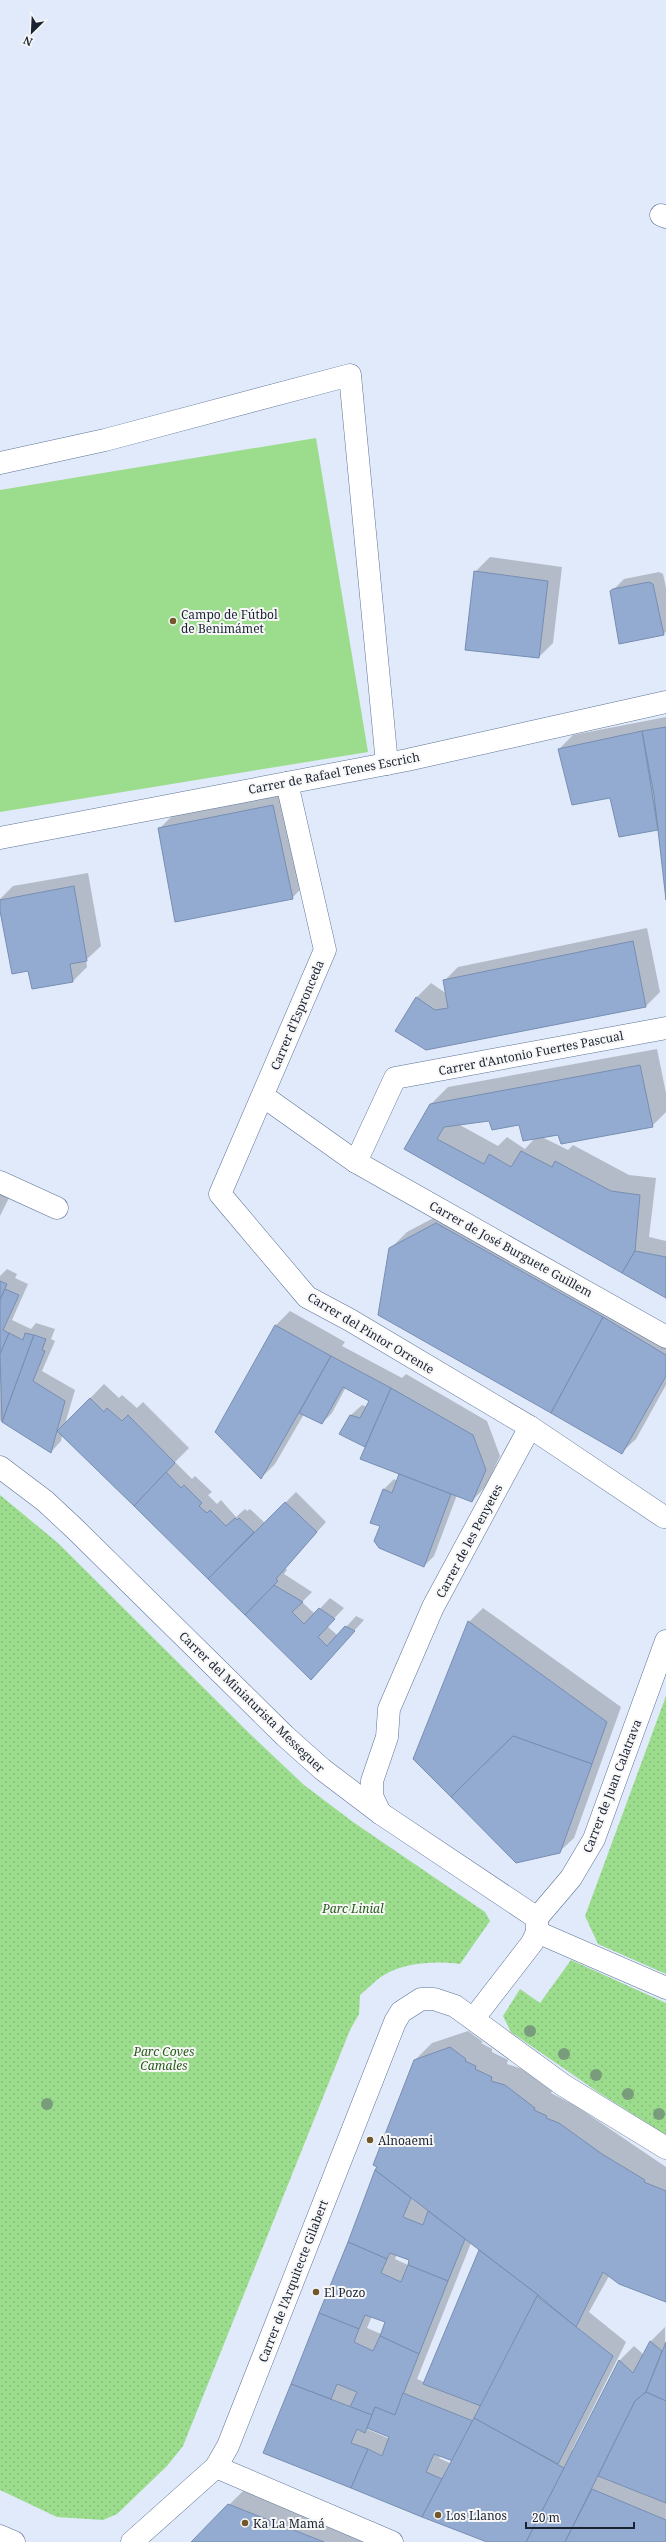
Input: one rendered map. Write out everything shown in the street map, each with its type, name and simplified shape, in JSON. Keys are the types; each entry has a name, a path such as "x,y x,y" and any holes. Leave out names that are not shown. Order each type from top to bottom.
{"street":[{"path":"0,463 105,440 350,375 387,764"},
{"name":"Carrer de Rafael Tenes Escrich","path":"0,838 387,764 666,702"},
{"name":"Carrer d'Espronceda","path":"220,1194 325,950 286,783"},
{"name":"Carrer d'Antonio Fuertes Pascual","path":"356,1162 395,1078 666,1028"},
{"name":"Carrer de José Burguete Guillem","path":"263,1096 356,1162 666,1337"},
{"path":"0,1182 57,1208"},
{"name":"Carrer del Pintor Orrente","path":"220,1194 307,1296 530,1427"},
{"path":"530,1427 665,1518"},
{"name":"Carrer de les Penyetes","path":"380,1813 372,1796 372,1780 387,1737 389,1709 433,1607 530,1427"},
{"name":"Carrer del Miniaturista Messeguer","path":"0,1467 45,1501 75,1528 285,1736 344,1787 537,1925 666,1988"},
{"name":"Carrer de Juan Calatrava","path":"474,2018 532,1943 537,1925 571,1878 594,1839 666,1641"},
{"name":"Carrer de l'Arquitecte Gilabert","path":"132,2542 216,2467 228,2446 395,2022 401,2012 421,2000 434,1999 455,2006 474,2018"},
{"path":"474,2018 515,2051 563,2085 666,2148"},
{"path":"216,2467 392,2542"},
{"path":"0,2536 14,2542"}],"green space":[{"name":"Campo de Fútbol de Benimámet","path":"316,438 368,752 0,812 0,490"},
{"name":"Parc Coves Camales","path":"0,1495 58,1543 250,1734 304,1785 353,1822 485,1912 490,1921 460,1964 431,1963 402,1967 381,1977 360,1995 359,2014 350,2030 183,2446 167,2466 117,2514 103,2520 57,2517 0,2490"},
{"path":"666,1696 666,1974 598,1944 585,1916"},
{"path":"571,1960 666,2003 666,2135 598,2092 511,2032 503,2016 520,1989 540,2003"}],"building":[{"path":"474,571 548,581 539,658 465,650"},
{"path":"649,582 653,584 664,635 619,644 610,591 613,589"},
{"path":"666,727 666,900 654,795 642,731"},
{"path":"642,731 658,830 619,837 610,798 572,805 558,749"},
{"path":"273,805 293,899 175,922 158,828"},
{"path":"74,886 87,961 70,964 73,982 32,989 28,971 12,974 0,911 0,900"},
{"path":"633,941 646,1007 426,1050 395,1031 416,997 435,1010 448,1008 443,980"},
{"path":"640,1065 653,1127 561,1144 558,1135 523,1141 519,1125 492,1130 489,1121 444,1127 437,1139 484,1164 489,1154 511,1167 521,1151 552,1167 555,1161 611,1191 640,1195 635,1251 622,1273 404,1149 430,1104"},
{"path":"436,1223 603,1317 551,1413 378,1315 389,1248"},
{"path":"635,1251 666,1257 666,1298 622,1273"},
{"path":"0,1281 7,1284 0,1300"},
{"path":"5,1289 19,1295 3,1330 9,1333 0,1354 0,1300"},
{"path":"603,1317 666,1355 666,1376 622,1454 551,1413"},
{"path":"275,1325 331,1356 261,1479 215,1432"},
{"path":"9,1333 23,1340 25,1333 34,1335 2,1422 0,1354"},
{"path":"34,1335 46,1339 42,1350 45,1351 33,1381 65,1401 51,1453 2,1422"},
{"path":"331,1356 391,1388 365,1447 339,1434 350,1415 360,1418 369,1401 343,1387 322,1424 299,1413"},
{"path":"391,1388 473,1435 486,1470 472,1502 360,1459"},
{"path":"90,1398 104,1412 107,1408 122,1421 128,1415 175,1463 134,1506 57,1431"},
{"path":"166,1472 181,1488 184,1485 202,1503 199,1506 207,1513 210,1510 226,1526 235,1518 237,1520 239,1518 254,1532 208,1579 134,1506"},
{"path":"399,1474 451,1494 424,1567 379,1548 374,1541 380,1526 370,1523 383,1489 392,1493"},
{"path":"285,1502 317,1532 276,1579 278,1581 245,1615 208,1579"},
{"path":"274,1585 303,1602 292,1612 304,1624 319,1608 335,1619 318,1637 327,1646 345,1626 355,1631 311,1680 245,1615"},
{"path":"468,1621 607,1722 592,1764 513,1736 451,1797 413,1759"},
{"path":"513,1736 592,1764 560,1853 516,1863 451,1797"},
{"path":"450,2047 466,2059 465,2061 476,2066 475,2069 492,2077 491,2081 505,2085 535,2108 534,2110 547,2116 546,2118 559,2123 602,2154 645,2180 644,2182 666,2191 666,2302 619,2284 603,2272 576,2327 538,2295 375,2170 377,2167 373,2165 414,2060"},
{"path":"375,2170 411,2198 403,2217 423,2225 428,2211 465,2239 448,2281 408,2265 409,2260 390,2253 387,2259 348,2242"},
{"path":"348,2242 387,2259 381,2273 401,2282 408,2265 448,2281 419,2354 380,2336 385,2322 365,2315 359,2329 319,2313"},
{"path":"479,2250 538,2295 481,2406 423,2384"},
{"path":"537,2296 613,2356 558,2464 474,2418"},
{"path":"319,2313 359,2329 354,2342 373,2351 380,2336 419,2354 395,2415 375,2407 372,2415 350,2407 357,2392 337,2384 331,2399 291,2384"},
{"path":"650,2341 662,2351 646,2392 635,2401 565,2542 526,2542 619,2360 633,2373"},
{"path":"666,2342 666,2401 646,2392"},
{"path":"291,2384 372,2415 365,2433 357,2429 351,2443 368,2449 351,2488 263,2453"},
{"path":"646,2392 666,2401 666,2503 598,2476 635,2401"},
{"path":"403,2393 473,2421 453,2461 434,2454 426,2472 442,2479 422,2517 351,2488 368,2449 382,2456 389,2437 367,2428 375,2407 395,2415"},
{"path":"474,2418 564,2468 526,2542 487,2542 422,2517"},
{"path":"592,2489 666,2520 666,2542 565,2542"},
{"path":"228,2504 324,2542 191,2542"}],"place":[{"name":"Campo de Fútbol de Benimámet","path":"173,621"},
{"name":"Alnoaemi","path":"370,2140"},
{"name":"El Pozo","path":"316,2292"},
{"name":"Los Llanos","path":"438,2515"},
{"name":"Ka La Mamá","path":"245,2523"}],"park label":[{"name":"Parc Linial","path":"353,1908"}]}
